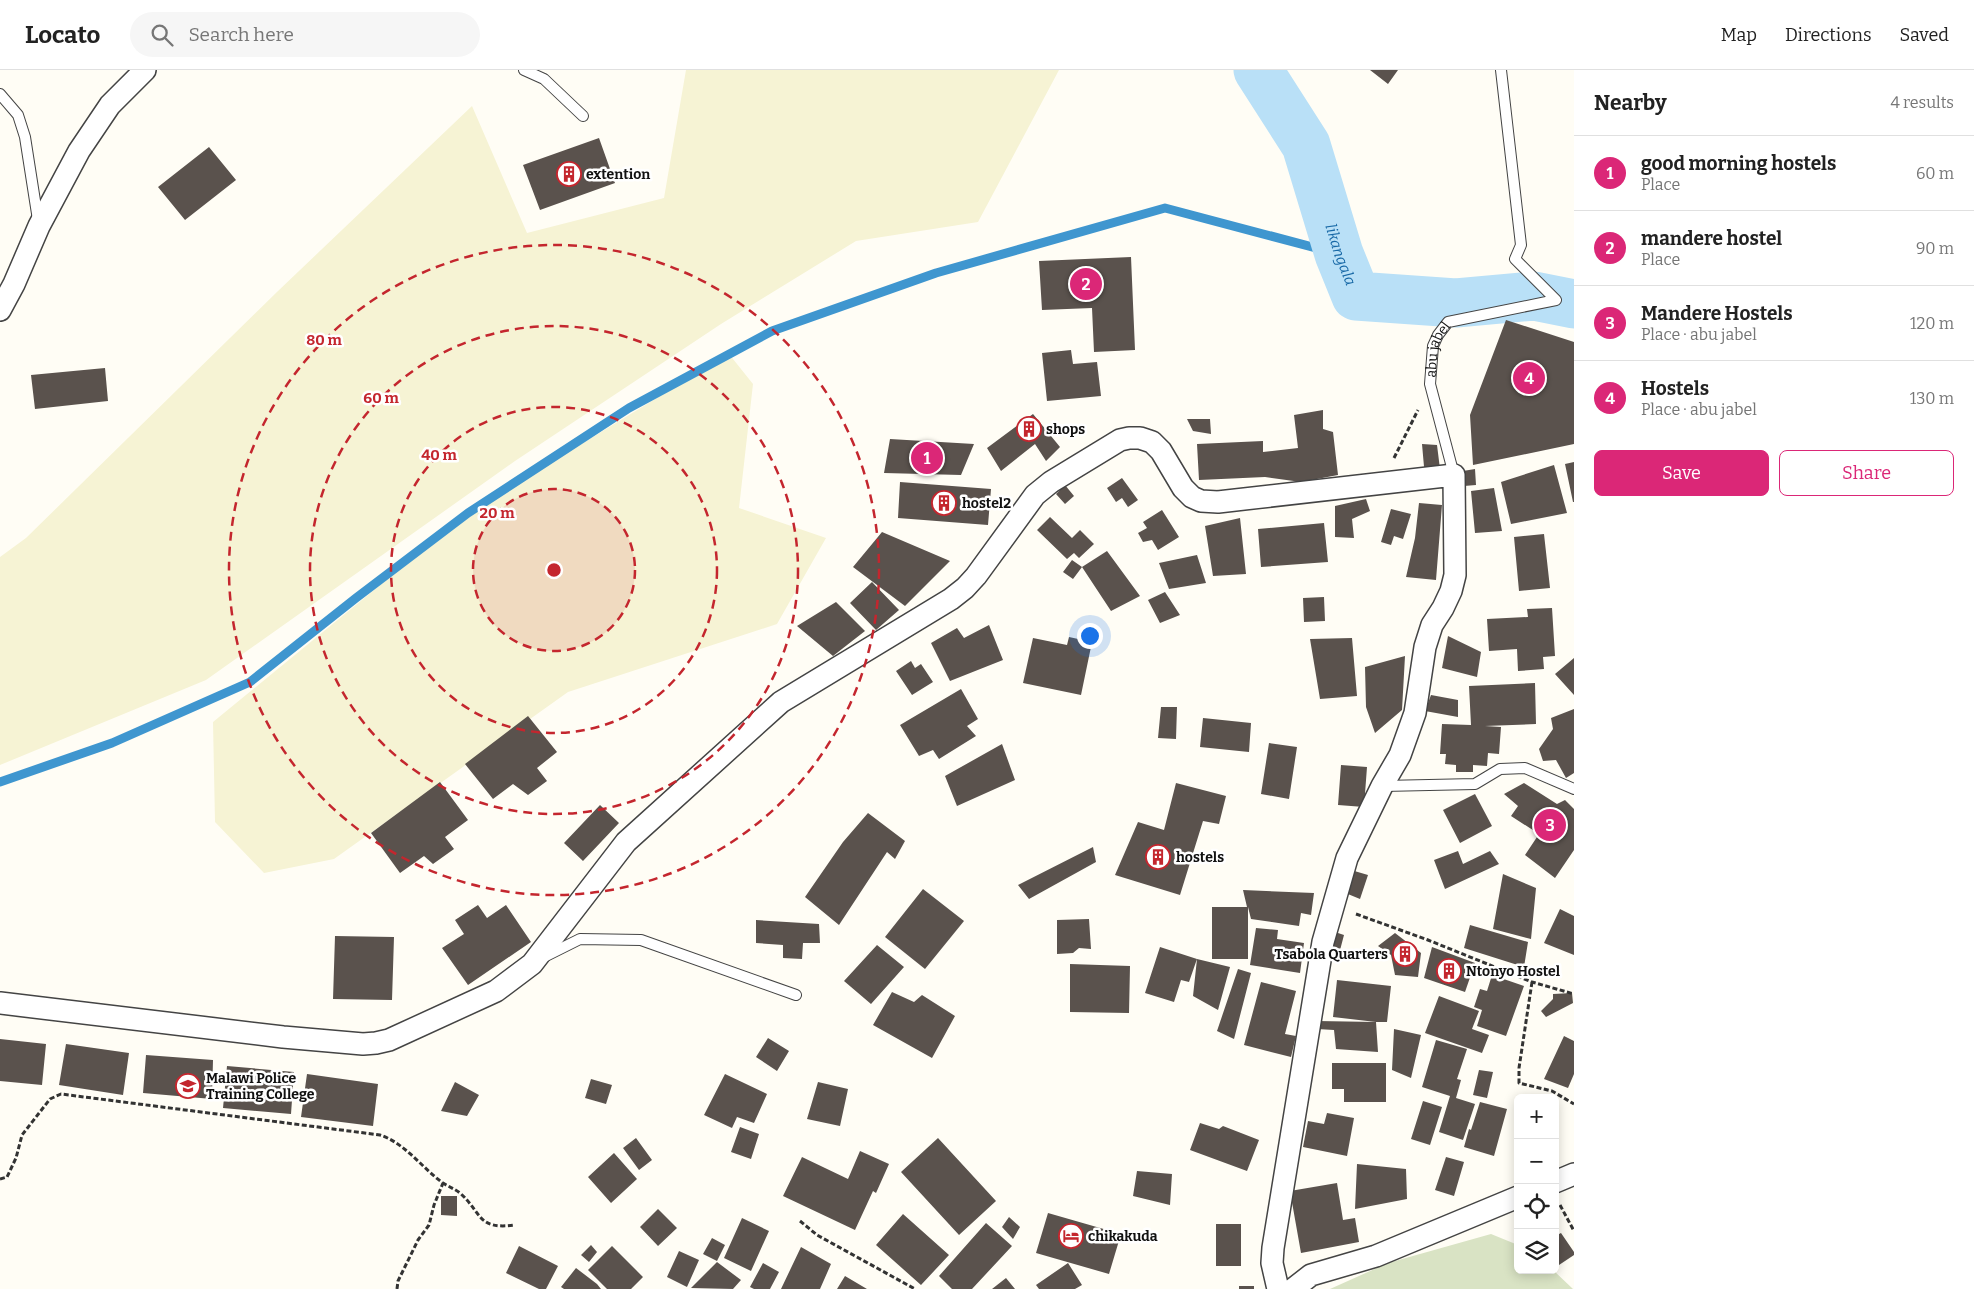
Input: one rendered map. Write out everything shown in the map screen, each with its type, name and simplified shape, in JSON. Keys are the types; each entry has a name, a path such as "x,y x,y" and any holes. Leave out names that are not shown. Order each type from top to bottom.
{"street":[{"path":"0,310 14,284 39,226 80,151 110,105 145,70"},
{"path":"0,1002 283,1037 363,1044 389,1040 496,991 532,964 618,850 781,702 951,599 976,576 1030,502 1042,489 1108,446 1129,438 1140,438 1152,442 1161,451 1188,494 1201,501 1218,502 1454,475"},
{"name":"abu jabel","path":"1278,1289 1272,1263 1273,1248 1322,942 1347,858 1382,786 1400,755 1415,713 1426,647 1432,625 1451,591 1455,575 1454,475"},
{"path":"1559,1190 1574,1174"},
{"path":"1293,1289 1311,1275 1376,1256 1514,1199"}],"lane":[{"path":"524,70 544,79 583,116"},
{"name":"abu jabel","path":"1454,475 1430,384 1433,346 1438,335 1448,322 1556,300 1515,259 1521,245 1501,70"},
{"path":"0,94 18,115 25,137 39,226"},
{"path":"1382,786 1475,784 1500,769 1525,768 1574,789"},
{"path":"532,964 580,939 641,940 796,995"}],"path":[{"path":"1382,483 1430,384"},
{"path":"1333,906 1428,940 1532,982 1574,994"},
{"path":"1532,982 1519,1068 1519,1083 1552,1091 1574,1104"},
{"path":"0,1179 7,1177 16,1158 22,1135 32,1121 50,1099 61,1094 380,1135 393,1139 443,1183 460,1193 486,1223 497,1228 515,1225"},
{"path":"397,1289 398,1281 418,1240 429,1225 434,1204 443,1183"},
{"path":"1559,1197 1574,1231"},
{"path":"800,1221 817,1235 915,1289"}],"shaded area":[{"path":"686,70 1059,70 978,222 856,241 721,324 515,461 206,680 0,765 0,557 26,538 278,291 472,106 527,233 664,198"},
{"path":"729,354 753,384 739,508 826,538 777,624 568,692 334,859 264,873 215,822 213,722 468,513"}],"green space":[{"path":"1491,1234 1514,1243 1514,1274 1557,1274 1573,1289 1330,1289 1388,1263"}],"building":[{"path":"1370,70 1398,70 1388,84"},
{"name":"extention","path":"599,138 615,183 540,210 523,165"},
{"path":"209,147 236,180 185,220 158,187"},
{"path":"1131,257 1135,350 1094,352 1092,308 1042,310 1039,261"},
{"path":"1506,320 1574,342 1574,444 1473,465 1470,415"},
{"path":"1071,350 1073,364 1097,362 1101,396 1047,401 1042,353"},
{"path":"105,368 108,401 35,409 31,375"},
{"path":"1323,410 1323,429 1333,432 1338,475 1301,482 1265,477 1199,480 1197,444 1263,441 1263,452 1298,448 1294,415"},
{"name":"shops","path":"1033,414 1060,447 1046,461 1035,444 1001,471 987,448"},
{"path":"1187,419 1210,419 1211,434 1193,431"},
{"path":"890,439 974,444 961,475 884,473"},
{"path":"1422,444 1437,445 1441,477 1425,478"},
{"path":"1574,462 1574,502 1573,502 1565,464"},
{"path":"1554,465 1567,513 1511,524 1501,482"},
{"path":"1475,469 1476,485 1464,486 1463,471"},
{"path":"1122,478 1138,500 1128,507 1122,498 1116,502 1107,488"},
{"name":"hostel2","path":"900,482 991,489 988,525 898,518"},
{"path":"1065,485 1074,496 1065,504 1056,494"},
{"path":"1494,488 1502,531 1475,533 1471,491"},
{"path":"1366,499 1370,511 1352,519 1354,538 1335,537 1335,506"},
{"path":"1419,503 1442,505 1436,580 1406,577 1415,538"},
{"path":"1391,509 1411,514 1403,539 1394,536 1391,545 1381,542"},
{"path":"1162,510 1179,537 1158,550 1152,540 1143,542 1138,533 1147,528 1143,522"},
{"path":"1050,517 1072,538 1080,530 1094,544 1079,558 1074,553 1067,559 1037,530"},
{"path":"1240,518 1246,574 1213,576 1205,526"},
{"path":"1324,523 1328,562 1261,567 1258,529"},
{"path":"882,532 950,561 905,606 853,567"},
{"path":"1544,534 1550,588 1519,591 1514,537"},
{"path":"1107,551 1140,596 1111,611 1082,567"},
{"path":"1197,555 1206,583 1169,589 1159,563"},
{"path":"1072,560 1082,567 1073,579 1063,572"},
{"path":"872,582 899,610 876,630 850,603"},
{"path":"1165,592 1180,615 1160,623 1148,600"},
{"path":"1324,597 1325,621 1304,622 1303,598"},
{"path":"836,602 865,631 833,656 797,626"},
{"path":"1552,608 1555,656 1543,657 1544,669 1518,671 1517,649 1489,651 1487,619 1528,617 1527,609"},
{"path":"989,625 1003,660 950,681 931,643 957,628 964,638"},
{"path":"1448,636 1481,652 1477,677 1442,668"},
{"path":"1069,637 1092,642 1081,695 1023,683 1033,638 1067,645"},
{"path":"1352,638 1357,696 1320,699 1310,639"},
{"path":"1405,656 1402,710 1375,733 1366,707 1365,667"},
{"path":"1574,658 1574,695 1555,674"},
{"path":"911,661 915,668 921,664 933,682 912,695 896,671"},
{"path":"1535,683 1536,724 1485,726 1501,727 1499,754 1488,753 1487,766 1473,765 1473,772 1456,772 1456,765 1445,764 1446,754 1440,754 1442,724 1471,725 1469,686"},
{"path":"961,689 978,719 967,726 976,736 939,759 933,750 919,756 900,725"},
{"path":"1431,695 1458,700 1458,717 1425,711"},
{"path":"1161,707 1177,707 1176,739 1158,738"},
{"path":"1574,709 1574,773 1566,778 1556,760 1543,761 1539,749 1553,729 1551,718"},
{"path":"528,716 557,752 537,768 547,781 528,795 513,784 493,799 465,764"},
{"path":"1203,718 1251,723 1249,752 1200,747"},
{"path":"1269,743 1297,747 1289,799 1261,794"},
{"path":"1002,744 1015,780 957,806 945,776"},
{"path":"1341,765 1367,767 1364,807 1338,805"},
{"path":"440,782 468,820 445,837 454,849 433,864 424,856 400,873 371,833"},
{"name":"hostels","path":"1176,783 1226,796 1219,824 1203,821 1180,895 1115,875 1138,822 1164,830"},
{"path":"1524,783 1557,804 1565,800 1574,809 1574,850 1555,878 1525,855 1539,834 1511,816 1518,806 1504,794"},
{"path":"1475,794 1492,826 1460,843 1443,810"},
{"path":"600,805 619,823 583,861 564,843"},
{"path":"868,813 905,841 895,859 887,852 839,925 805,897 843,842"},
{"path":"1093,847 1096,862 1029,899 1018,885"},
{"path":"1458,851 1463,864 1490,851 1499,864 1445,889 1434,860"},
{"path":"1351,870 1368,875 1360,899 1343,892"},
{"path":"1503,874 1536,888 1531,939 1493,929"},
{"path":"923,889 964,921 925,969 885,937"},
{"path":"1243,890 1314,893 1311,915 1301,913 1299,926 1251,919 1248,907 1248,959 1212,959 1212,907 1247,907"},
{"path":"478,905 487,918 506,905 531,942 468,985 442,948 464,934 455,920"},
{"path":"1560,909 1574,916 1574,955 1544,943"},
{"path":"1089,919 1091,949 1079,948 1073,953 1057,954 1057,920"},
{"path":"756,920 819,924 820,943 803,943 802,959 783,958 783,945 756,943"},
{"path":"1470,925 1528,942 1524,967 1464,948"},
{"path":"1256,928 1278,930 1277,939 1304,943 1300,973 1250,965"},
{"path":"1332,931 1344,935 1339,954 1327,950"},
{"name":"Tsabola Quarters","path":"1395,933 1421,953 1418,977 1395,975 1391,955 1378,946"},
{"path":"335,936 394,937 392,1000 333,999"},
{"path":"877,945 904,967 871,1004 844,981"},
{"path":"1160,947 1197,959 1189,982 1181,980 1174,1002 1145,993"},
{"name":"Ntonyo Hostel","path":"1432,947 1475,963 1465,992 1424,978"},
{"path":"1197,959 1230,967 1218,1010 1193,996"},
{"path":"1070,964 1130,966 1129,1013 1070,1012"},
{"path":"1238,969 1251,973 1234,1039 1217,1031"},
{"path":"1492,975 1524,986 1506,1036 1477,1026 1482,1010 1474,1007 1480,989 1487,991"},
{"path":"1337,980 1391,986 1387,1022 1333,1017"},
{"path":"1261,982 1296,991 1285,1034 1296,1036 1291,1057 1244,1045"},
{"path":"892,992 914,1002 922,995 955,1016 932,1058 873,1025"},
{"path":"1572,993 1573,1003 1546,1017 1541,1011 1553,999 1553,994"},
{"path":"1439,996 1479,1011 1472,1029 1489,1035 1482,1053 1425,1033"},
{"path":"1317,1021 1376,1022 1378,1052 1336,1049 1334,1030 1317,1029"},
{"path":"1394,1029 1421,1035 1411,1078 1392,1070"},
{"path":"1564,1036 1574,1041 1574,1074 1568,1088 1544,1079"},
{"path":"768,1038 789,1051 777,1071 756,1057"},
{"path":"0,1039 46,1044 42,1085 0,1081"},
{"path":"1436,1040 1467,1049 1457,1079 1461,1080 1456,1098 1475,1104 1463,1140 1439,1132 1450,1096 1422,1087"},
{"path":"66,1044 129,1053 123,1095 59,1085"},
{"path":"146,1055 213,1060 212,1099 143,1093"},
{"path":"1332,1063 1386,1063 1386,1102 1344,1102 1344,1089 1332,1089"},
{"path":"227,1066 294,1072 291,1114 223,1108"},
{"path":"1479,1070 1493,1072 1487,1098 1473,1095"},
{"path":"307,1074 378,1084 373,1126 301,1117"},
{"path":"725,1074 767,1094 754,1123 737,1117 732,1128 704,1115"},
{"path":"591,1079 612,1085 606,1104 585,1098"},
{"path":"455,1082 479,1095 467,1116 441,1111"},
{"path":"818,1082 848,1089 840,1126 807,1119"},
{"path":"1423,1101 1442,1107 1430,1145 1411,1139"},
{"path":"1480,1102 1507,1109 1494,1156 1464,1147"},
{"path":"1327,1113 1354,1118 1347,1156 1303,1147 1308,1121 1324,1124"},
{"path":"1200,1123 1219,1129 1223,1126 1259,1140 1247,1171 1190,1150"},
{"path":"740,1127 759,1134 751,1159 731,1152"},
{"path":"636,1138 652,1160 639,1170 623,1148"},
{"path":"938,1138 996,1201 959,1235 901,1172"},
{"path":"860,1151 889,1164 876,1193 873,1191 855,1230 783,1196 802,1157 848,1179"},
{"path":"614,1153 637,1179 611,1203 588,1177"},
{"path":"1446,1157 1464,1162 1454,1196 1435,1190"},
{"path":"1357,1164 1406,1169 1407,1199 1355,1209"},
{"path":"1137,1171 1172,1174 1170,1205 1133,1196"},
{"path":"1337,1183 1343,1220 1355,1218 1359,1242 1301,1253 1290,1191"},
{"path":"441,1196 457,1196 457,1216 441,1215"},
{"path":"658,1209 677,1228 658,1246 640,1227"},
{"path":"1048,1213 1121,1234 1109,1274 1036,1253"},
{"path":"903,1214 949,1255 921,1285 876,1245"},
{"path":"1009,1217 1020,1227 1013,1239 1002,1227"},
{"path":"742,1218 769,1231 751,1271 724,1258"},
{"path":"986,1223 1012,1246 972,1289 952,1289 939,1276"},
{"path":"1216,1224 1241,1224 1241,1266 1216,1266"},
{"path":"1561,1233 1574,1252 1574,1255 1559,1265 1559,1234"},
{"path":"712,1238 725,1245 717,1261 703,1254"},
{"path":"591,1245 597,1252 589,1262 581,1255"},
{"path":"519,1246 558,1266 546,1289 539,1289 506,1273"},
{"path":"612,1246 643,1277 631,1289 607,1289 588,1270"},
{"path":"801,1247 831,1264 820,1289 781,1289"},
{"path":"679,1251 699,1260 687,1287 667,1277"},
{"path":"717,1262 741,1280 733,1289 691,1288"},
{"path":"763,1263 779,1272 770,1289 754,1289 750,1287"},
{"path":"1068,1263 1082,1285 1075,1289 1039,1289 1036,1285"},
{"path":"576,1268 601,1289 564,1289 561,1287"},
{"path":"845,1276 867,1289 837,1289"},
{"path":"1006,1278 1015,1289 992,1289"},
{"path":"1239,1286 1254,1286 1254,1289 1239,1289"}],"waterway":[{"name":"likangala","path":"1258,70 1306,145 1339,254 1356,296 1456,303 1534,296 1574,304"},
{"path":"0,782 112,743 250,682 468,513 629,408 772,331 936,273 1165,208 1339,254"}],"place":[{"name":"extention","path":"569,174"},
{"name":"mandere hostel","path":"1086,284"},
{"name":"Hostels","path":"1529,378"},
{"name":"shops","path":"1029,429"},
{"name":"good morning hostels","path":"927,458"},
{"name":"hostel2","path":"944,503"},
{"name":"Mandere Hostels","path":"1550,825"},
{"name":"hostels","path":"1158,857"},
{"name":"Tsabola Quarters","path":"1405,954"},
{"name":"Ntonyo Hostel","path":"1449,971"},
{"name":"Malawi Police Training College","path":"188,1086"},
{"name":"chikakuda","path":"1071,1236"}]}
